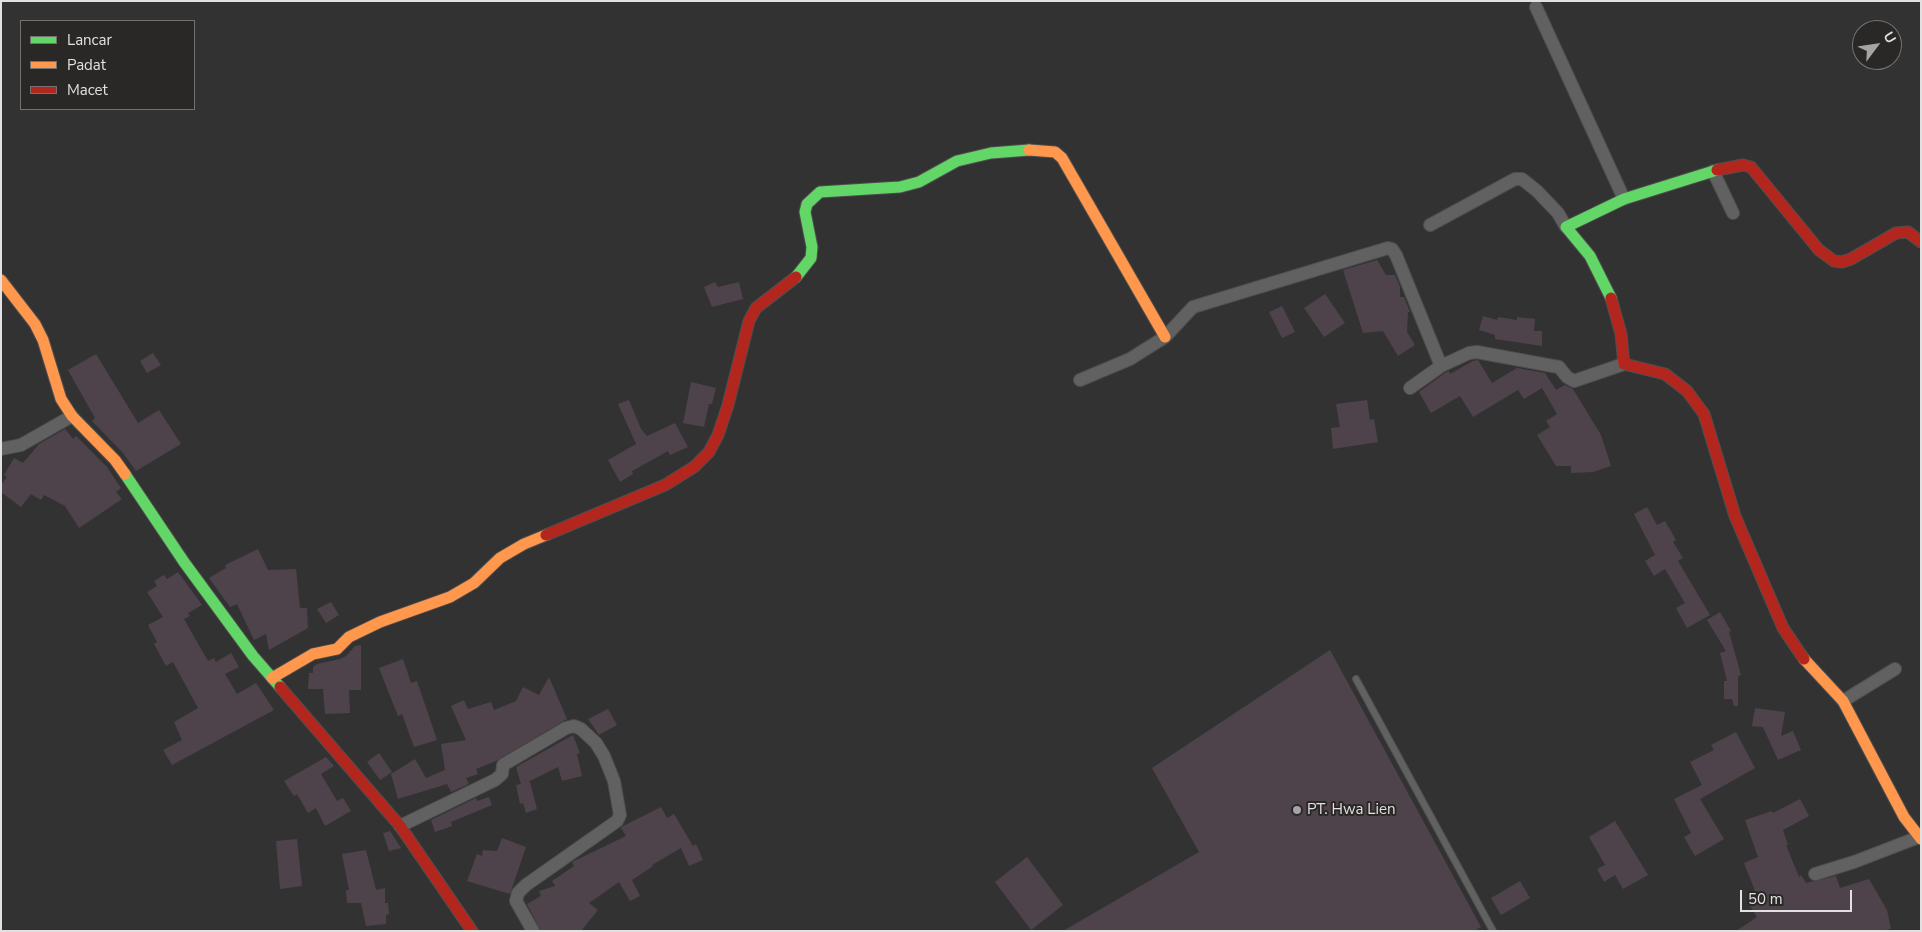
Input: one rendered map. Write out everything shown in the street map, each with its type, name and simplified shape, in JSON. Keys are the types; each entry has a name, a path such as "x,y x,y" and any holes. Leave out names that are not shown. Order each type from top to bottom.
{"street":[{"path":"1536,7 1624,199"},
{"path":"272,678 313,654 337,649 349,637 380,622 450,597 474,583 500,558 524,544 665,485 694,467 709,452 718,435 728,405 749,320 756,308 798,275 811,258 812,247 807,230 807,204 820,192 856,188 900,187 919,182 957,161 991,153 1037,149 1055,152 1062,158 1165,337"},
{"path":"1566,227 1624,199 1713,171 1743,165 1752,167 1799,227 1820,250 1834,261 1842,262 1851,259 1896,233 1908,232 1921,242"},
{"path":"1713,171 1733,213"},
{"path":"1430,225 1515,179 1522,179 1537,191 1558,213 1566,227 1590,256 1614,304 1622,334 1624,364"},
{"path":"1080,380 1130,359 1165,337 1193,307 1388,248 1392,249 1396,254 1441,366"},
{"path":"1,280 35,324 43,340 61,399 72,416 115,460 184,562 253,656 400,826 472,931"},
{"path":"1410,388 1441,366 1469,353 1477,352 1559,367 1570,380 1574,381 1624,364 1665,374 1687,391 1704,414 1735,516 1783,628 1798,654 1844,701 1904,817 1920,838 1815,874"},
{"path":"1,449 21,445 72,416"},
{"path":"1844,701 1895,669"},
{"path":"400,826 496,780 502,774 503,765 566,728 574,726 581,729 596,743 604,756 614,781 620,814 617,820 526,885 518,893 516,901 533,931"}],"lane":[{"path":"1356,680 1493,931"}],"building":[{"path":"1377,260 1386,275 1395,275 1400,287 1400,297 1404,297 1410,312 1408,312 1407,332 1415,345 1398,356 1383,331 1363,333 1343,270"},
{"path":"715,282 718,287 739,282 743,299 712,307 704,287"},
{"path":"1325,294 1345,323 1324,337 1304,308"},
{"path":"1282,306 1295,332 1282,338 1269,312"},
{"path":"1483,316 1497,320 1498,317 1517,320 1517,317 1535,319 1534,331 1542,331 1542,346 1495,339 1495,335 1479,330"},
{"path":"153,353 161,365 147,373 140,361"},
{"path":"96,354 138,423 159,410 181,444 136,471 123,453 92,421 95,418 68,370"},
{"path":"1478,360 1492,383 1517,368 1545,373 1556,390 1565,385 1573,389 1601,435 1611,466 1593,472 1571,473 1571,466 1556,466 1537,435 1550,427 1546,421 1557,414 1542,388 1524,399 1518,390 1473,417 1460,396 1431,413 1419,392 1445,373 1449,371 1450,374"},
{"path":"691,382 716,388 712,404 709,404 704,427 683,423"},
{"path":"629,400 641,429 647,436 675,423 688,447 670,455 668,451 632,471 633,474 620,482 608,460 636,444 618,404"},
{"path":"1367,400 1370,420 1374,419 1378,442 1333,449 1331,428 1340,427 1336,404"},
{"path":"65,429 73,439 76,436 107,467 121,488 116,492 122,499 79,528 65,506 44,495 41,500 31,494 21,507 1,492 1,485 7,477 4,475 14,458 23,463 39,444"},
{"path":"1647,507 1657,525 1665,521 1676,540 1673,542 1683,558 1678,561 1710,615 1687,628 1676,608 1685,603 1665,569 1654,576 1645,561 1655,555 1634,514"},
{"path":"258,549 268,570 296,569 300,608 307,608 308,628 269,650 266,634 254,640 237,604 230,607 209,578 226,568 225,565"},
{"path":"178,572 202,605 188,613 190,616 184,619 208,661 214,658 216,662 231,653 239,667 225,674 237,694 256,683 274,710 172,765 163,750 182,740 174,722 198,708 173,662 166,666 154,644 157,642 148,625 163,617 147,592 157,586 154,581 164,575 167,579"},
{"path":"331,602 339,615 326,623 317,609"},
{"path":"1720,612 1731,631 1729,632 1741,675 1738,676 1738,706 1734,706 1732,699 1724,699 1724,681 1727,681 1720,653 1726,651 1707,620"},
{"path":"361,645 361,690 349,690 350,713 325,714 323,689 308,689 309,673 313,673 313,667 317,664 340,659 346,656 355,646"},
{"name":"PT. Hwa Lien","path":"1330,650 1481,927 1474,931 1063,931 1199,852 1152,768"},
{"path":"403,659 411,683 417,681 437,740 414,747 402,714 398,716 379,668"},
{"path":"549,677 567,719 496,761 476,769 478,774 466,778 469,784 451,792 447,784 398,799 391,774 415,759 426,778 445,770 441,744 466,740 451,706 464,700 468,709 491,702 494,710 516,701 523,687 539,695"},
{"path":"1755,708 1785,712 1781,736 1793,731 1801,750 1778,760 1763,727 1752,726"},
{"path":"608,709 617,725 599,735 588,719"},
{"path":"1736,732 1755,768 1700,799 1724,839 1695,856 1684,837 1691,833 1674,799 1702,785 1690,762 1714,750 1711,745"},
{"path":"573,735 580,753 577,754 582,776 562,781 558,767 528,782 530,782 537,809 526,813 523,803 520,804 516,785 521,784 516,767"},
{"path":"379,753 392,772 380,780 367,762"},
{"path":"326,757 334,766 321,774 337,801 343,798 351,811 325,826 316,808 308,813 297,794 294,796 284,781"},
{"path":"489,797 492,805 451,822 452,826 435,832 431,820 476,798 477,801"},
{"path":"1800,799 1809,816 1783,830 1788,845 1786,845 1799,877 1801,875 1806,883 1836,876 1840,888 1869,879 1887,910 1891,929 1880,931 1736,931 1757,917 1750,906 1759,901 1744,863 1758,857 1745,820 1772,811 1773,813"},
{"path":"661,807 667,818 674,814 693,846 696,844 703,860 689,866 681,848 652,865 632,880 640,896 630,901 619,882 589,903 598,910 581,931 541,931 527,904 541,896 539,891 555,886 552,881 574,866 572,862 626,836 621,828 623,826"},
{"path":"1615,821 1648,875 1623,889 1615,875 1604,882 1597,869 1605,865 1589,837"},
{"path":"390,831 401,848 389,851 383,833"},
{"path":"502,838 526,847 510,894 467,881 477,854 482,856 483,850 497,851"},
{"path":"297,839 302,886 280,889 276,841"},
{"path":"366,850 376,890 385,888 385,903 388,903 389,914 386,915 386,924 366,926 361,903 347,903 346,890 349,890 342,854"},
{"path":"1027,857 1063,905 1031,930 995,882"},
{"path":"1520,881 1530,898 1501,915 1491,898"}],"traffic: fast":[{"path":"796,277 811,258 812,247 805,212 807,204 820,192 900,187 919,182 957,161 991,153 1029,150"},
{"path":"1611,298 1590,256 1566,227 1624,199 1717,170"},
{"path":"125,474 184,562 253,656 280,687"}],"traffic: slow":[{"path":"1029,150 1055,152 1062,158 1165,337"},
{"path":"1,280 35,324 43,340 61,399 72,416 115,460 125,474"},
{"path":"272,678 313,654 337,649 349,637 380,622 450,597 474,583 500,558 524,544 546,535"},
{"path":"1804,659 1843,701 1904,817 1921,839"}],"traffic: jam":[{"path":"1717,170 1743,165 1751,167 1819,250 1834,261 1842,262 1851,259 1896,233 1908,232 1921,242"},
{"path":"546,535 665,485 694,467 709,452 718,435 728,405 749,321 756,308 796,277"},
{"path":"1611,298 1621,334 1624,364 1665,374 1687,391 1704,414 1735,516 1783,628 1804,659"},
{"path":"280,687 400,826 472,931"}],"place":[{"name":"PT. Hwa Lien","path":"1297,810"}]}
